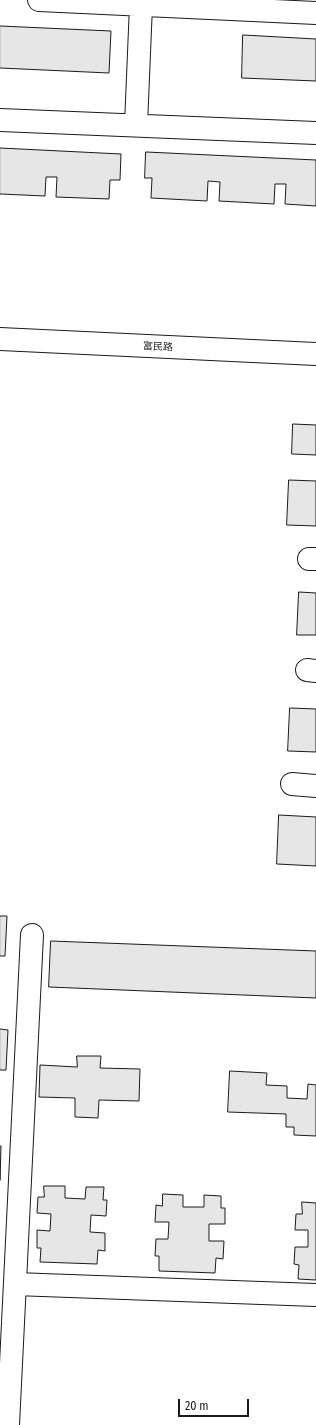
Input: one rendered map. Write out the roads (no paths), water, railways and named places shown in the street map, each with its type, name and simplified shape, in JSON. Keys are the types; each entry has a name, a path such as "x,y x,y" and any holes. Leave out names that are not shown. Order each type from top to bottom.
{"street":[{"path":"39,0 316,13"},
{"path":"136,125 141,5"},
{"path":"0,120 316,133"},
{"name":"富民路","path":"0,339 316,354"},
{"path":"292,784 316,786"},
{"path":"8,1425 32,935"},
{"path":"15,1284 316,1295"}]}
